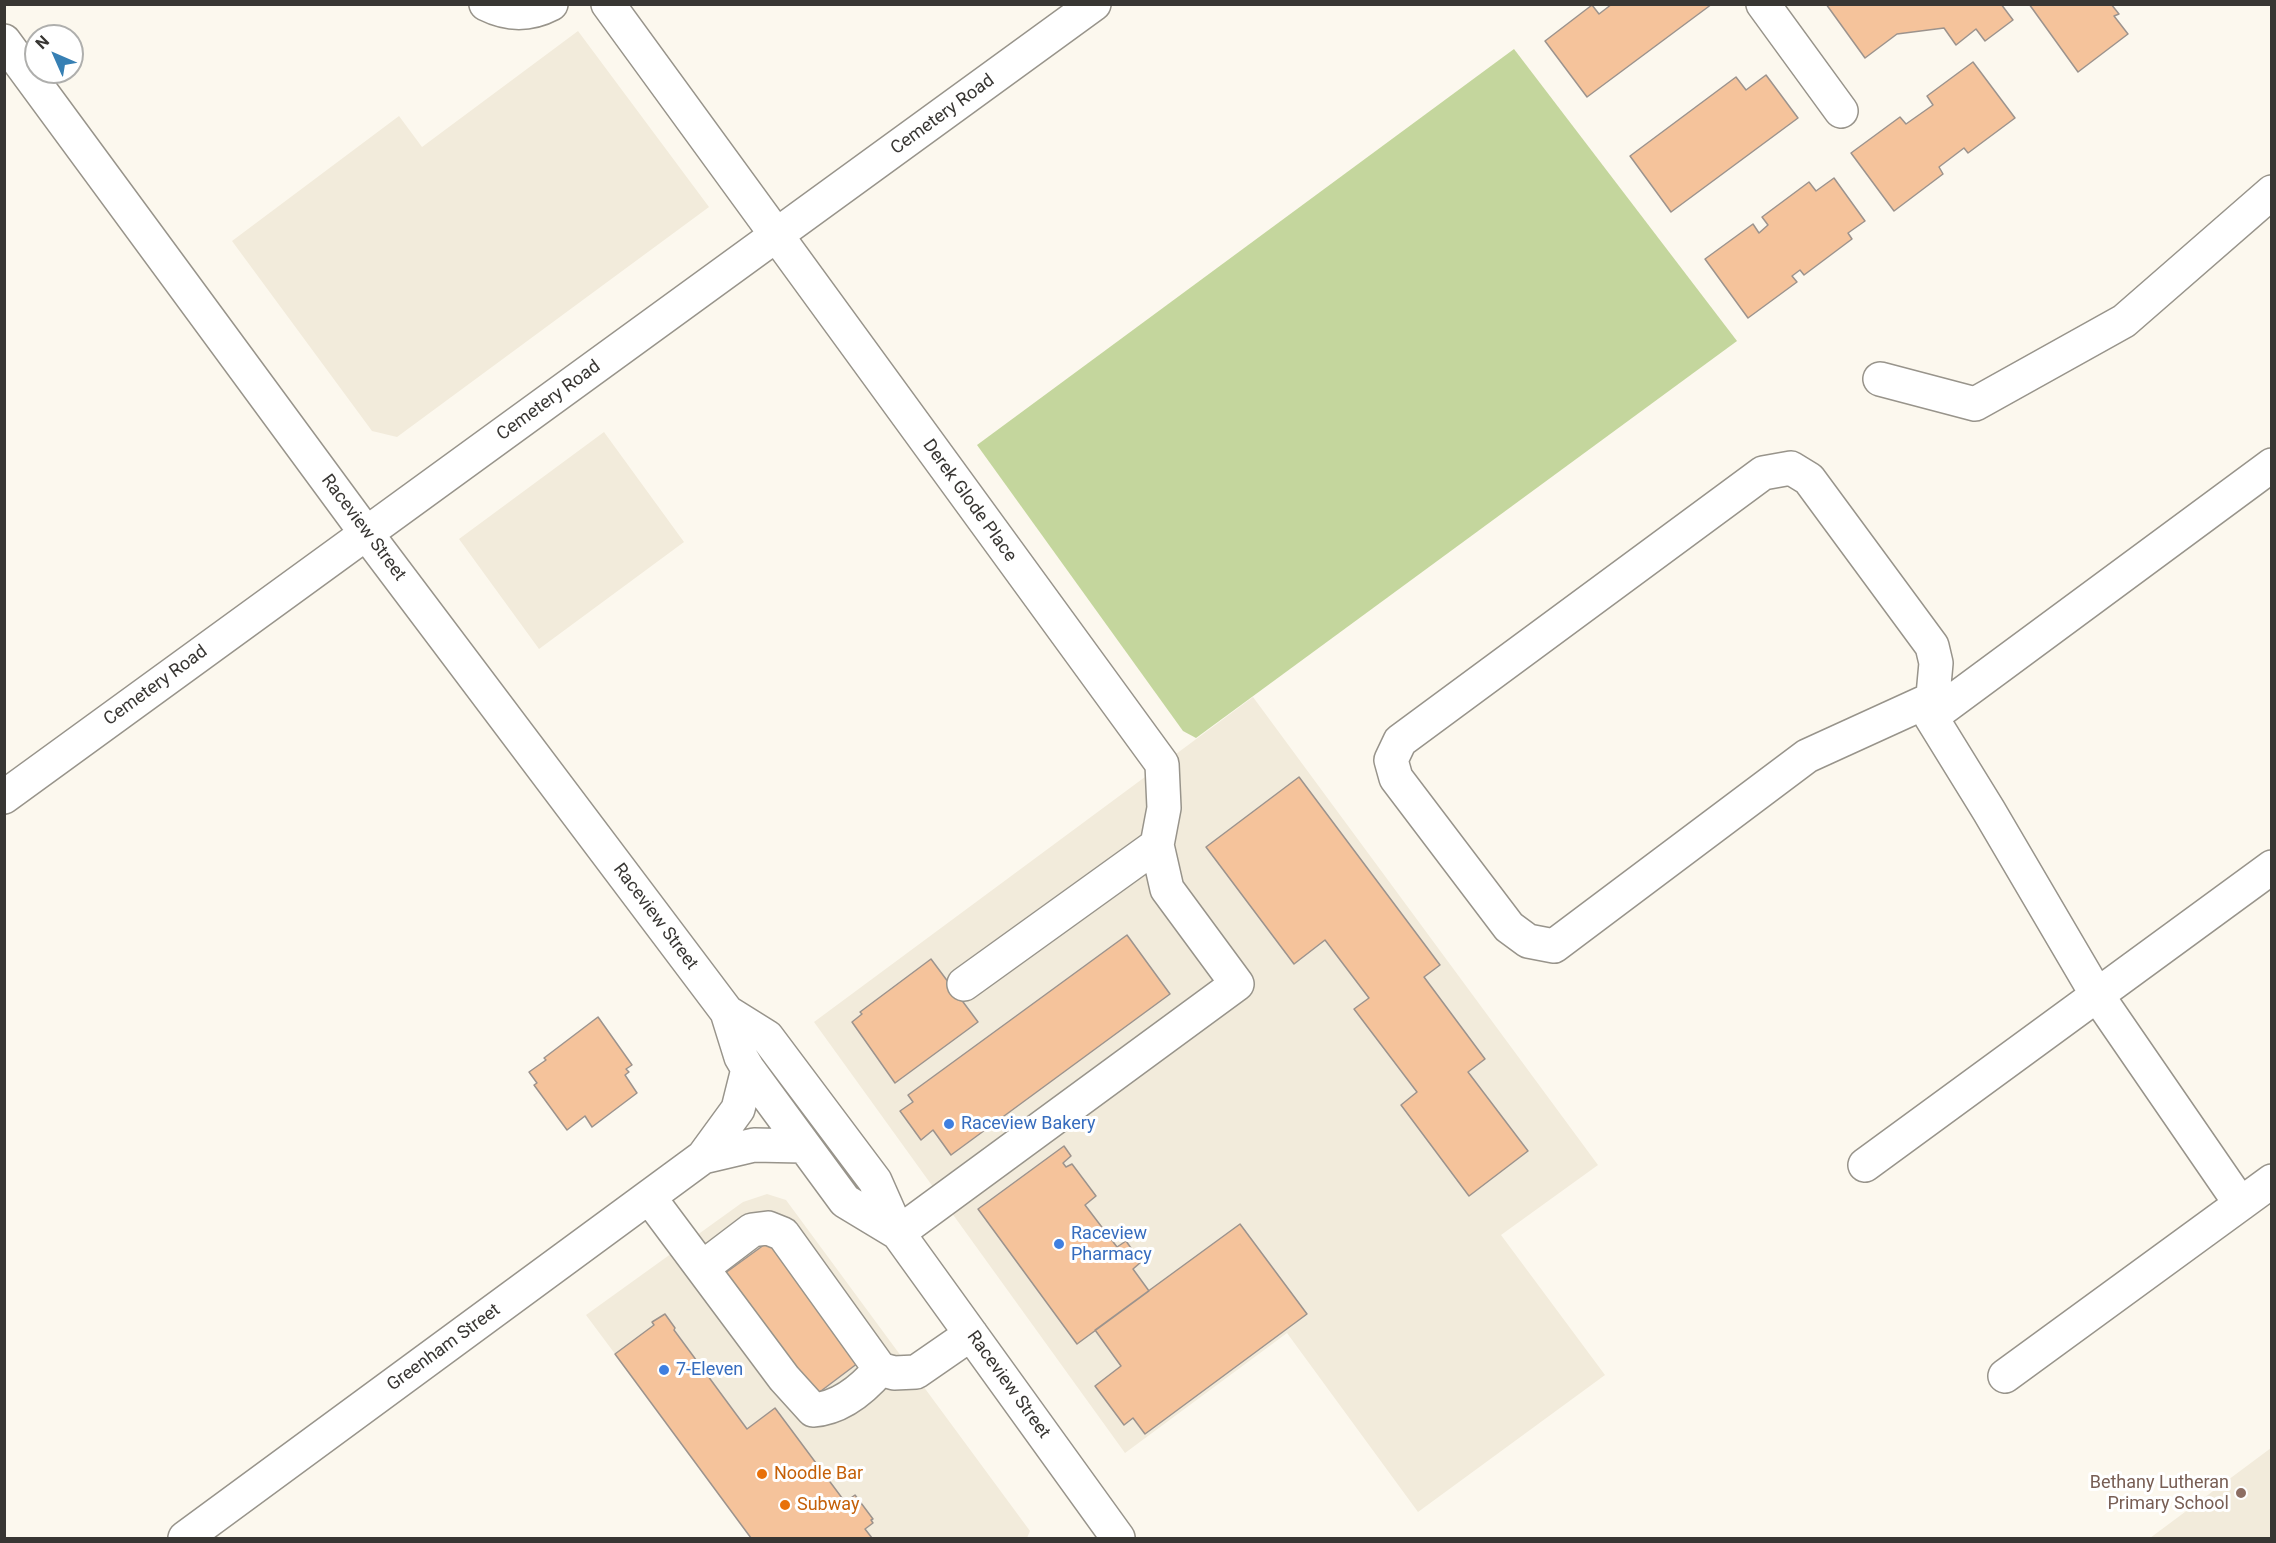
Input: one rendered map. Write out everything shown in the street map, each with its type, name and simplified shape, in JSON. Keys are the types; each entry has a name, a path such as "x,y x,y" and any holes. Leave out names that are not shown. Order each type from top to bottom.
{"street":[{"path":"486,4 496,9 519,13 536,12 550,4"},
{"name":"Derek Glode Place","path":"608,4 1162,764 1164,808 1157,845"},
{"name":"Cemetery Road","path":"4,797 777,237 1094,4"},
{"path":"1763,4 1841,111"},
{"name":"Raceview Street","path":"4,40 366,533 727,1011 767,1037 874,1181 898,1233 1118,1538"},
{"path":"1880,379 1975,404 2124,321 2271,192"},
{"path":"2240,1203 2097,995 1931,708 1936,663 1932,646 1809,479 1791,468 1763,473 1400,741 1391,760 1396,778 1509,927 1528,941 1554,946 1807,756 1931,708 2271,465"},
{"path":"898,1233 1237,984 1167,889 1157,845 964,984"},
{"path":"1865,1165 2271,867"},
{"name":"Raceview Street","path":"727,1011 741,1057 802,1146 845,1201 898,1233"},
{"name":"Greenham Street","path":"184,1539 703,1157 738,1109 748,1069"},
{"name":"Greenham Street","path":"703,1157 754,1145 802,1146"},
{"path":"2005,1376 2271,1181"},
{"path":"649,1197 790,1385 813,1410 827,1409 844,1401 870,1381 880,1369"},
{"path":"702,1268 752,1230 768,1228 783,1234 880,1369 894,1373 916,1372 971,1334"}],"shaded area":[{"path":"578,31 709,207 397,437 372,431 232,241 399,116 422,147"},
{"path":"604,432 684,542 539,649 459,539"},
{"path":"1253,697 1598,1165 1501,1235 1605,1375 1418,1512 1287,1333 1125,1453 814,1022"},
{"path":"767,1194 786,1200 1030,1531 1027,1538 752,1538 586,1315 743,1202"},
{"name":"Bethany Lutheran Primary School","path":"2271,1448 2271,1538 2150,1538"}],"green space":[{"path":"1514,49 1737,341 1196,738 1183,731 977,445"}],"building":[{"path":"1612,4 1712,4 1587,97 1545,41 1592,5 1599,14"},
{"path":"1826,4 2001,4 2013,20 1985,41 1976,29 1956,45 1944,28 1897,34 1865,58"},
{"path":"2029,4 2111,4 2119,14 2114,16 2128,34 2078,72"},
{"path":"1973,62 2015,118 1968,153 1964,148 1939,167 1943,174 1894,211 1851,153 1900,117 1906,124 1933,105 1927,96"},
{"path":"1766,75 1798,118 1671,212 1630,156 1736,77 1746,90"},
{"path":"1834,178 1865,221 1848,233 1852,239 1804,275 1800,270 1792,276 1797,282 1748,318 1705,259 1753,224 1759,233 1768,225 1762,217 1809,182 1816,191"},
{"path":"1299,777 1440,965 1424,977 1485,1059 1468,1072 1528,1151 1469,1196 1401,1105 1417,1092 1354,1009 1369,998 1325,940 1294,964 1206,847"},
{"path":"1127,935 1170,994 951,1155 933,1130 921,1140 900,1111 913,1102 908,1095"},
{"path":"931,959 978,1022 895,1083 852,1022 862,1014 860,1012"},
{"path":"598,1017 632,1065 626,1069 629,1072 625,1075 637,1093 592,1127 585,1116 567,1130 534,1085 537,1083 529,1072"},
{"name":"Raceview Pharmacy","path":"1064,1146 1071,1156 1063,1163 1066,1167 1072,1164 1096,1196 1085,1205 1117,1247 1126,1241 1141,1262 1133,1269 1149,1291 1077,1344 978,1209"},
{"path":"1240,1224 1307,1314 1145,1434 1133,1418 1124,1425 1095,1386 1121,1366 1095,1330"},
{"path":"768,1242 858,1363 809,1400 717,1279"},
{"path":"665,1314 675,1328 674,1330 747,1429 775,1408 845,1502 855,1495 873,1519 871,1520 873,1523 865,1529 872,1538 751,1538 615,1354 654,1325 652,1322"}],"place":[{"name":"Raceview Bakery","path":"949,1124"},
{"name":"Raceview Pharmacy","path":"1059,1244"},
{"name":"7-Eleven","path":"664,1370"},
{"name":"Noodle Bar","path":"762,1474"},
{"name":"Bethany Lutheran Primary School","path":"2241,1493"},
{"name":"Subway","path":"785,1505"}]}
